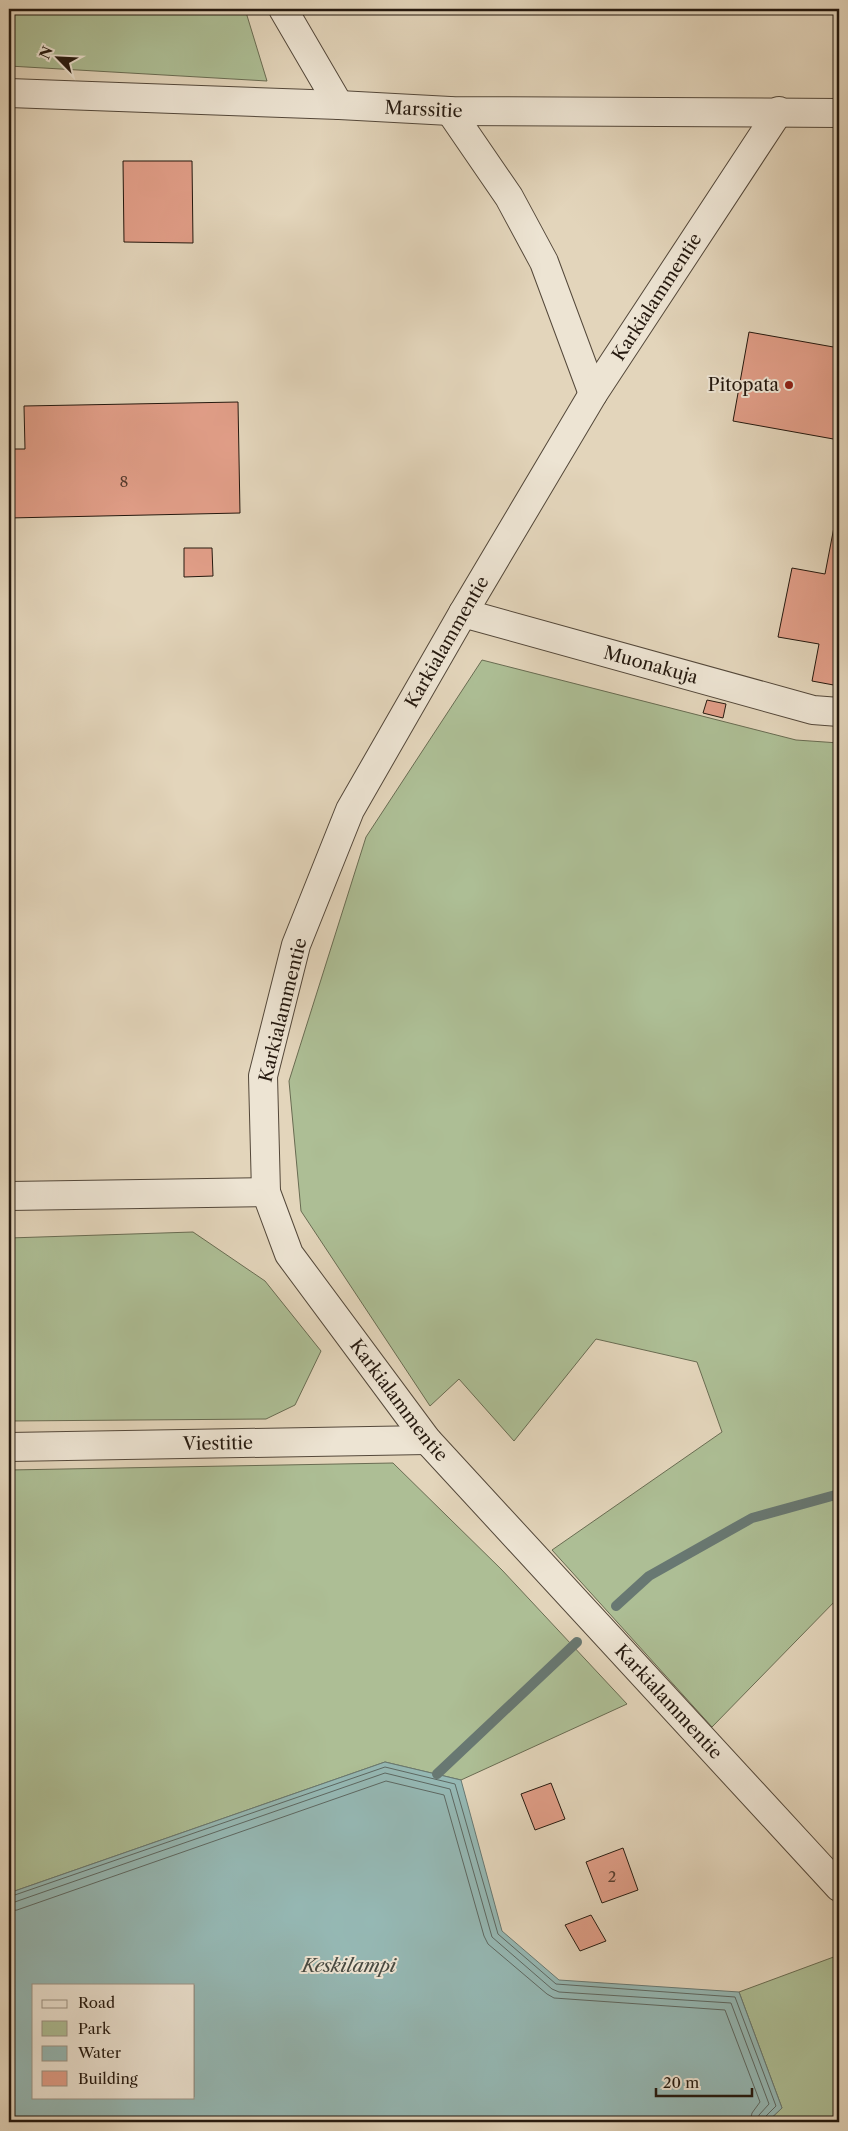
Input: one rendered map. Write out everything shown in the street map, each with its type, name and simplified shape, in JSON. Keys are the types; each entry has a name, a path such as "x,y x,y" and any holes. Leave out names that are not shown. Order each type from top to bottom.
{"street":[{"path":"283,9 339,105"},
{"name":"Marssitie","path":"9,93 450,111 839,113"},
{"path":"450,111 509,197 544,262 593,394"},
{"name":"Karkialammentie","path":"779,112 593,394 463,613 350,810 296,945 262,1076 266,1192 289,1254 427,1440 839,1888"},
{"name":"Muonakuja","path":"463,613 813,710 839,712"},
{"path":"9,1196 266,1192"},
{"name":"Viestitie","path":"9,1447 427,1440"}],"green space":[{"path":"9,9 245,9 267,81 9,66"},
{"path":"482,660 796,740 839,743 839,1597 712,1727 552,1550 722,1432 697,1362 596,1339 514,1441 459,1379 430,1406 301,1211 289,1081 366,837"},
{"path":"193,1232 265,1281 321,1351 295,1405 266,1419 9,1421 9,1238"},
{"path":"393,1463 502,1570 627,1704 461,1780 385,1762 9,1893 9,1470"},
{"path":"839,1955 839,2122 767,2122 782,2108 739,1992"}],"water":[{"name":"Keskilampi","path":"385,1762 461,1780 502,1931 559,1980 739,1992 782,2108 767,2122 9,2122 9,1893"}],"building":[{"path":"123,161 192,161 193,243 124,242"},
{"name":"Pitopata","path":"749,332 839,348 839,440 733,421"},
{"path":"238,402 240,513 9,518 9,449 25,449 24,406"},
{"path":"839,501 839,686 812,681 819,644 778,637 792,568 825,574"},
{"path":"184,548 212,548 213,576 184,577"},
{"path":"707,700 726,704 723,718 703,713"},
{"path":"551,1783 565,1819 535,1830 521,1794"},
{"path":"623,1848 638,1890 602,1903 586,1862"},
{"path":"591,1915 606,1941 580,1951 565,1925"}],"waterway":[{"path":"616,1606 649,1576 752,1518 839,1494"},
{"path":"437,1774 577,1642"}],"place":[{"name":"Pitopata","path":"789,385"}]}
